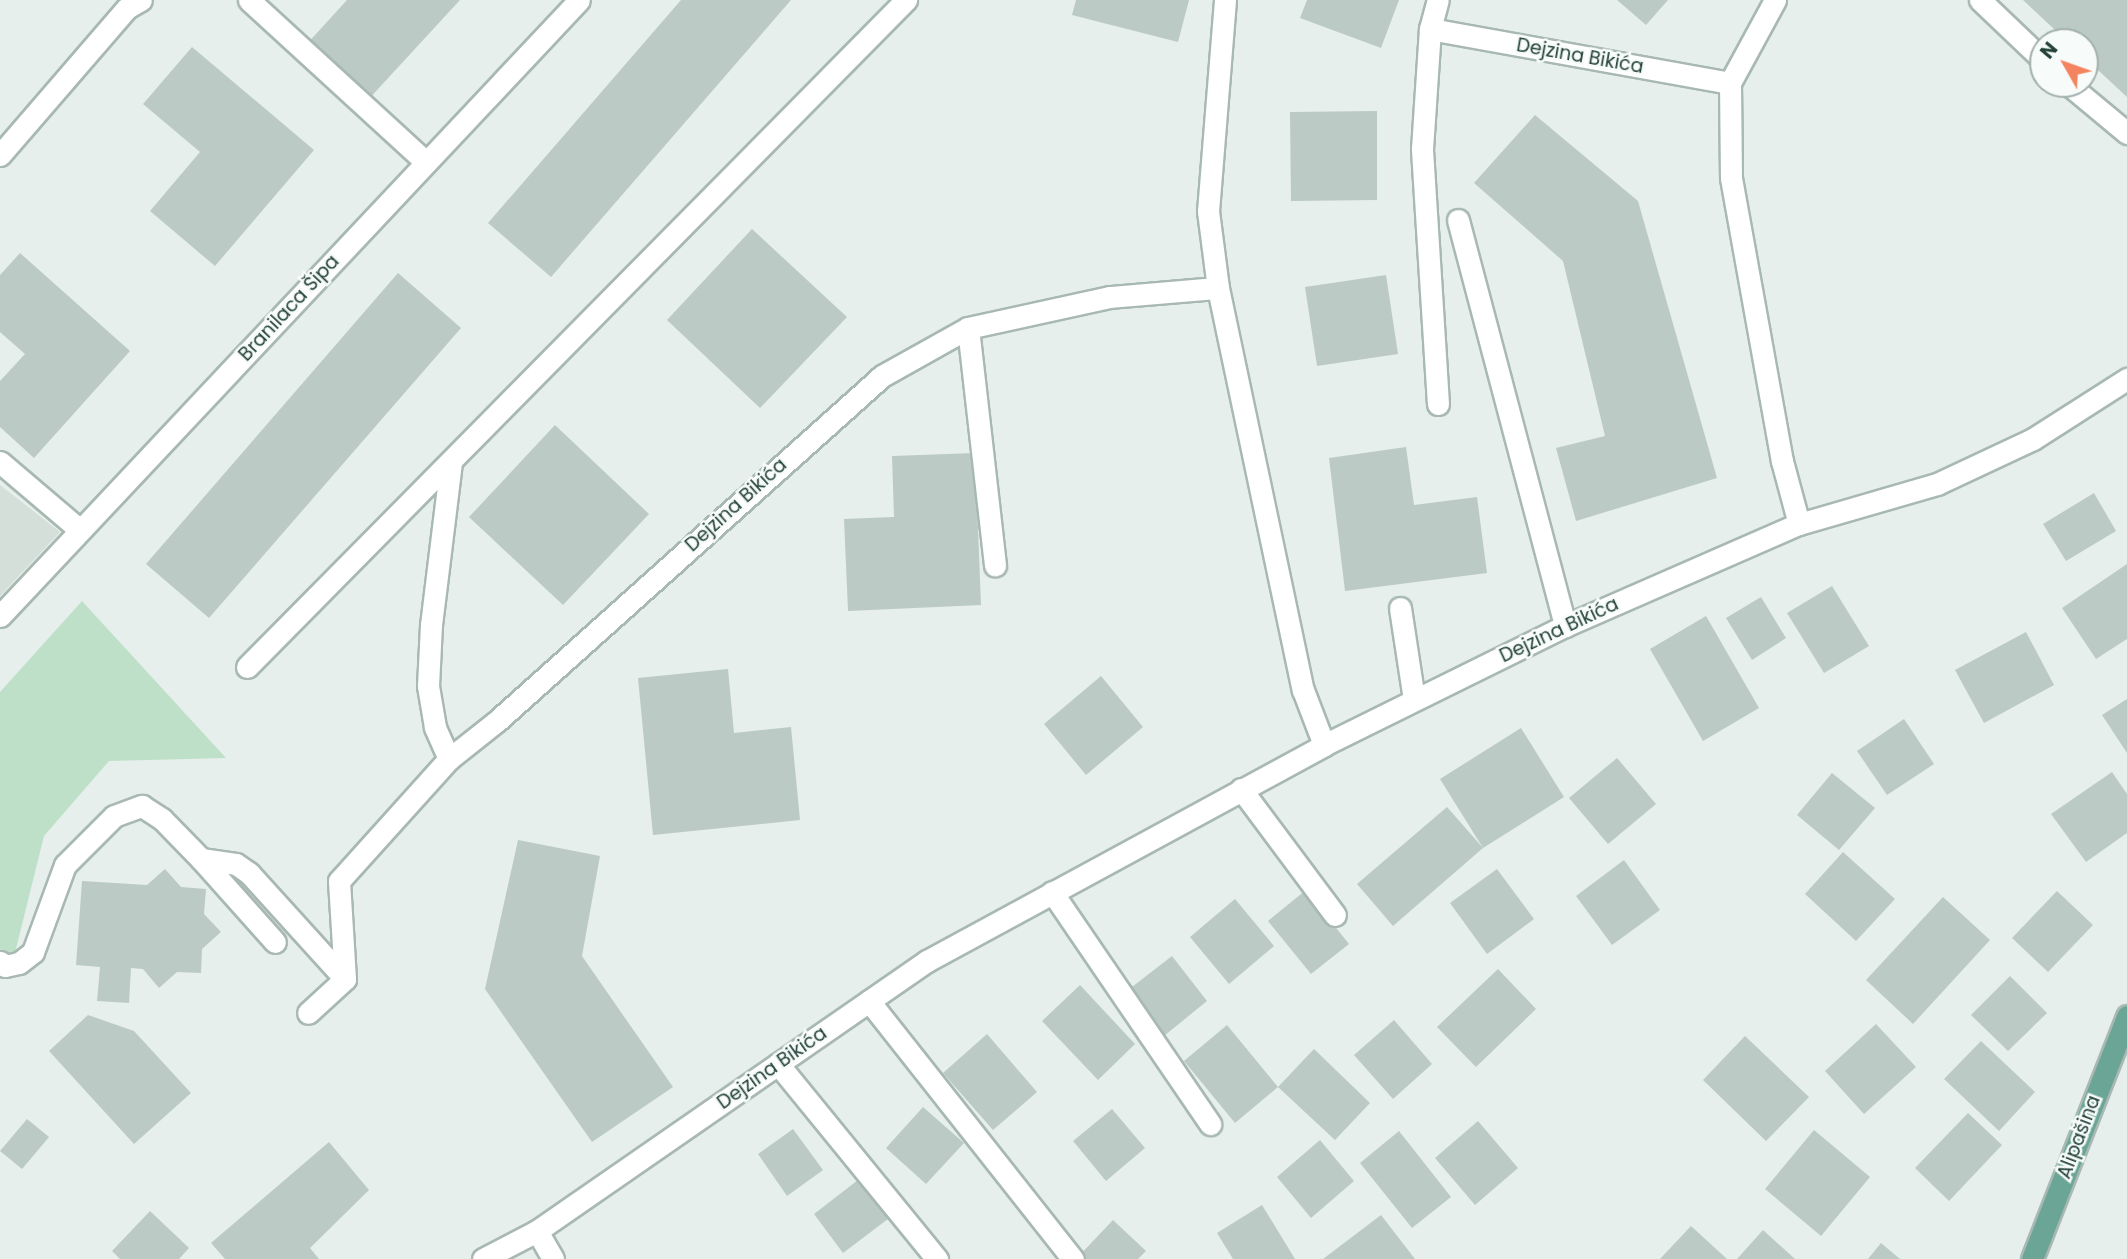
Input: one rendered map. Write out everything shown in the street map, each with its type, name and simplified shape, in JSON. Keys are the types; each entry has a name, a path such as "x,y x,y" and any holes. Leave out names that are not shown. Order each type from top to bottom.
{"main road":[{"name":"Alipašina","path":"2032,1259 2127,1016"}],"street":[{"path":"0,155 127,8 141,0"},
{"path":"249,0 426,162"},
{"name":"Branilaca Šipa","path":"0,616 579,0"},
{"path":"247,667 906,0"},
{"path":"1225,0 1208,211 1218,288 1303,690 1324,745"},
{"path":"1438,0 1430,29 1422,149 1438,404"},
{"path":"1775,0 1730,83 1731,178 1782,461 1799,524"},
{"path":"1980,0 2029,47"},
{"name":"Dejzina Bikića","path":"1430,29 1730,83"},
{"path":"2085,98 2127,133"},
{"path":"1458,220 1565,626"},
{"name":"Dejzina Bikića","path":"345,979 339,881 449,759 497,721 809,438 882,376 968,328 1110,297 1218,288"},
{"path":"968,328 995,565"},
{"name":"Dejzina Bikića","path":"483,1259 537,1231 927,961 1241,789 1414,699 1565,626 1799,524 1937,484 2033,439 2124,383"},
{"path":"0,462 80,530"},
{"path":"449,759 435,727 428,686 431,625 451,462"},
{"path":"1400,608 1414,699"},
{"path":"1241,789 1335,915"},
{"path":"0,962 5,966 19,963 33,952 65,864 114,816 142,806 162,819 275,942"},
{"path":"201,859 236,864 249,873 345,979 308,1013"},
{"path":"1052,892 1210,1124"},
{"path":"869,1001 1073,1259"},
{"path":"778,1064 937,1259"},
{"path":"537,1231 553,1259"}],"shaded area":[{"path":"0,485 60,532 0,596"}],"green space":[{"path":"82,601 226,758 109,761 44,836 13,961 0,949 0,692"}],"building":[{"path":"347,0 460,0 366,102 305,46"},
{"path":"681,0 791,0 551,277 488,223"},
{"path":"1076,0 1189,0 1178,42 1072,15"},
{"path":"1307,0 1399,0 1381,48 1300,18"},
{"path":"1617,0 1668,0 1646,25"},
{"path":"2023,0 2127,0 2127,97 2099,71 2099,28 2053,28"},
{"path":"192,47 314,150 215,266 150,211 200,152 143,104"},
{"path":"1377,111 1377,200 1291,201 1290,112"},
{"path":"1535,115 1638,201 1717,478 1576,521 1556,448 1605,436 1563,261 1474,183"},
{"path":"752,229 847,317 760,408 667,320"},
{"path":"20,253 130,351 34,458 0,427 0,381 25,354 0,332 0,275"},
{"path":"398,273 461,328 209,618 146,564"},
{"path":"1386,275 1398,354 1317,366 1305,287"},
{"path":"555,425 649,514 563,605 469,517"},
{"path":"1406,447 1414,505 1477,497 1487,573 1345,591 1329,458"},
{"path":"975,453 981,605 848,611 844,519 894,517 892,456"},
{"path":"2094,493 2116,531 2066,561 2043,524"},
{"path":"2127,564 2127,639 2096,659 2062,608"},
{"path":"1832,586 1869,646 1824,673 1787,613"},
{"path":"1761,597 1786,638 1752,660 1726,618"},
{"path":"1706,616 1759,708 1703,741 1650,649"},
{"path":"2026,632 2054,685 1984,723 1955,670"},
{"path":"728,669 734,733 791,727 800,820 653,835 638,678"},
{"path":"1101,676 1143,727 1086,775 1044,724"},
{"path":"2127,699 2127,753 2102,715"},
{"path":"1904,719 1934,764 1887,795 1857,751"},
{"path":"1521,728 1564,797 1483,848 1440,779"},
{"path":"1617,758 1656,804 1608,844 1569,798"},
{"path":"2112,772 2127,794 2127,833 2086,862 2051,814"},
{"path":"1832,773 1875,808 1839,850 1797,815"},
{"path":"1447,807 1483,848 1393,926 1357,884"},
{"path":"518,840 600,856 582,956 673,1087 592,1142 485,989"},
{"path":"1843,852 1895,899 1856,941 1805,894"},
{"path":"1624,860 1660,910 1612,945 1576,896"},
{"path":"165,869 181,887 206,889 204,914 221,932 202,949 201,973 177,972 159,988 143,969 131,968 129,1003 97,1001 100,967 76,965 82,881 147,885"},
{"path":"1497,869 1534,919 1487,954 1450,903"},
{"path":"1306,890 1349,944 1311,974 1268,921"},
{"path":"2057,891 2093,925 2048,972 2012,938"},
{"path":"1943,897 1990,940 1913,1024 1866,980"},
{"path":"1235,899 1274,946 1229,984 1190,937"},
{"path":"1172,956 1207,1001 1159,1040 1123,994"},
{"path":"1498,969 1536,1009 1476,1067 1437,1027"},
{"path":"2010,976 2047,1013 2008,1051 1971,1015"},
{"path":"1080,985 1135,1044 1098,1080 1042,1021"},
{"path":"88,1015 134,1031 191,1093 134,1144 49,1051"},
{"path":"1394,1020 1432,1064 1393,1099 1354,1055"},
{"path":"1876,1024 1916,1067 1864,1114 1825,1071"},
{"path":"1227,1025 1278,1087 1235,1123 1184,1061"},
{"path":"987,1034 1037,1092 993,1130 943,1073"},
{"path":"1745,1036 1809,1097 1766,1141 1703,1080"},
{"path":"1981,1041 2035,1092 1999,1131 1944,1079"},
{"path":"1314,1049 1370,1103 1335,1140 1278,1087"},
{"path":"923,1107 964,1143 926,1184 886,1148"},
{"path":"1112,1109 1145,1148 1106,1181 1073,1141"},
{"path":"1968,1113 2002,1145 1949,1201 1915,1168"},
{"path":"27,1119 49,1137 22,1169 0,1151"},
{"path":"1478,1121 1518,1168 1475,1205 1435,1158"},
{"path":"793,1129 823,1170 787,1196 758,1154"},
{"path":"1814,1130 1870,1177 1821,1236 1765,1189"},
{"path":"1399,1131 1451,1197 1412,1228 1360,1163"},
{"path":"1320,1140 1354,1181 1311,1218 1277,1177"},
{"path":"329,1142 369,1190 310,1248 319,1259 225,1259 211,1243"},
{"path":"858,1180 888,1219 843,1253 814,1214"},
{"path":"1262,1205 1295,1259 1233,1259 1217,1233"},
{"path":"150,1211 189,1248 179,1259 120,1259 112,1251"},
{"path":"1381,1215 1415,1259 1323,1259"},
{"path":"1113,1220 1146,1251 1138,1259 1076,1259"},
{"path":"1691,1226 1727,1259 1660,1259"},
{"path":"1763,1230 1795,1259 1737,1259"},
{"path":"1881,1243 1900,1259 1868,1259"}]}
